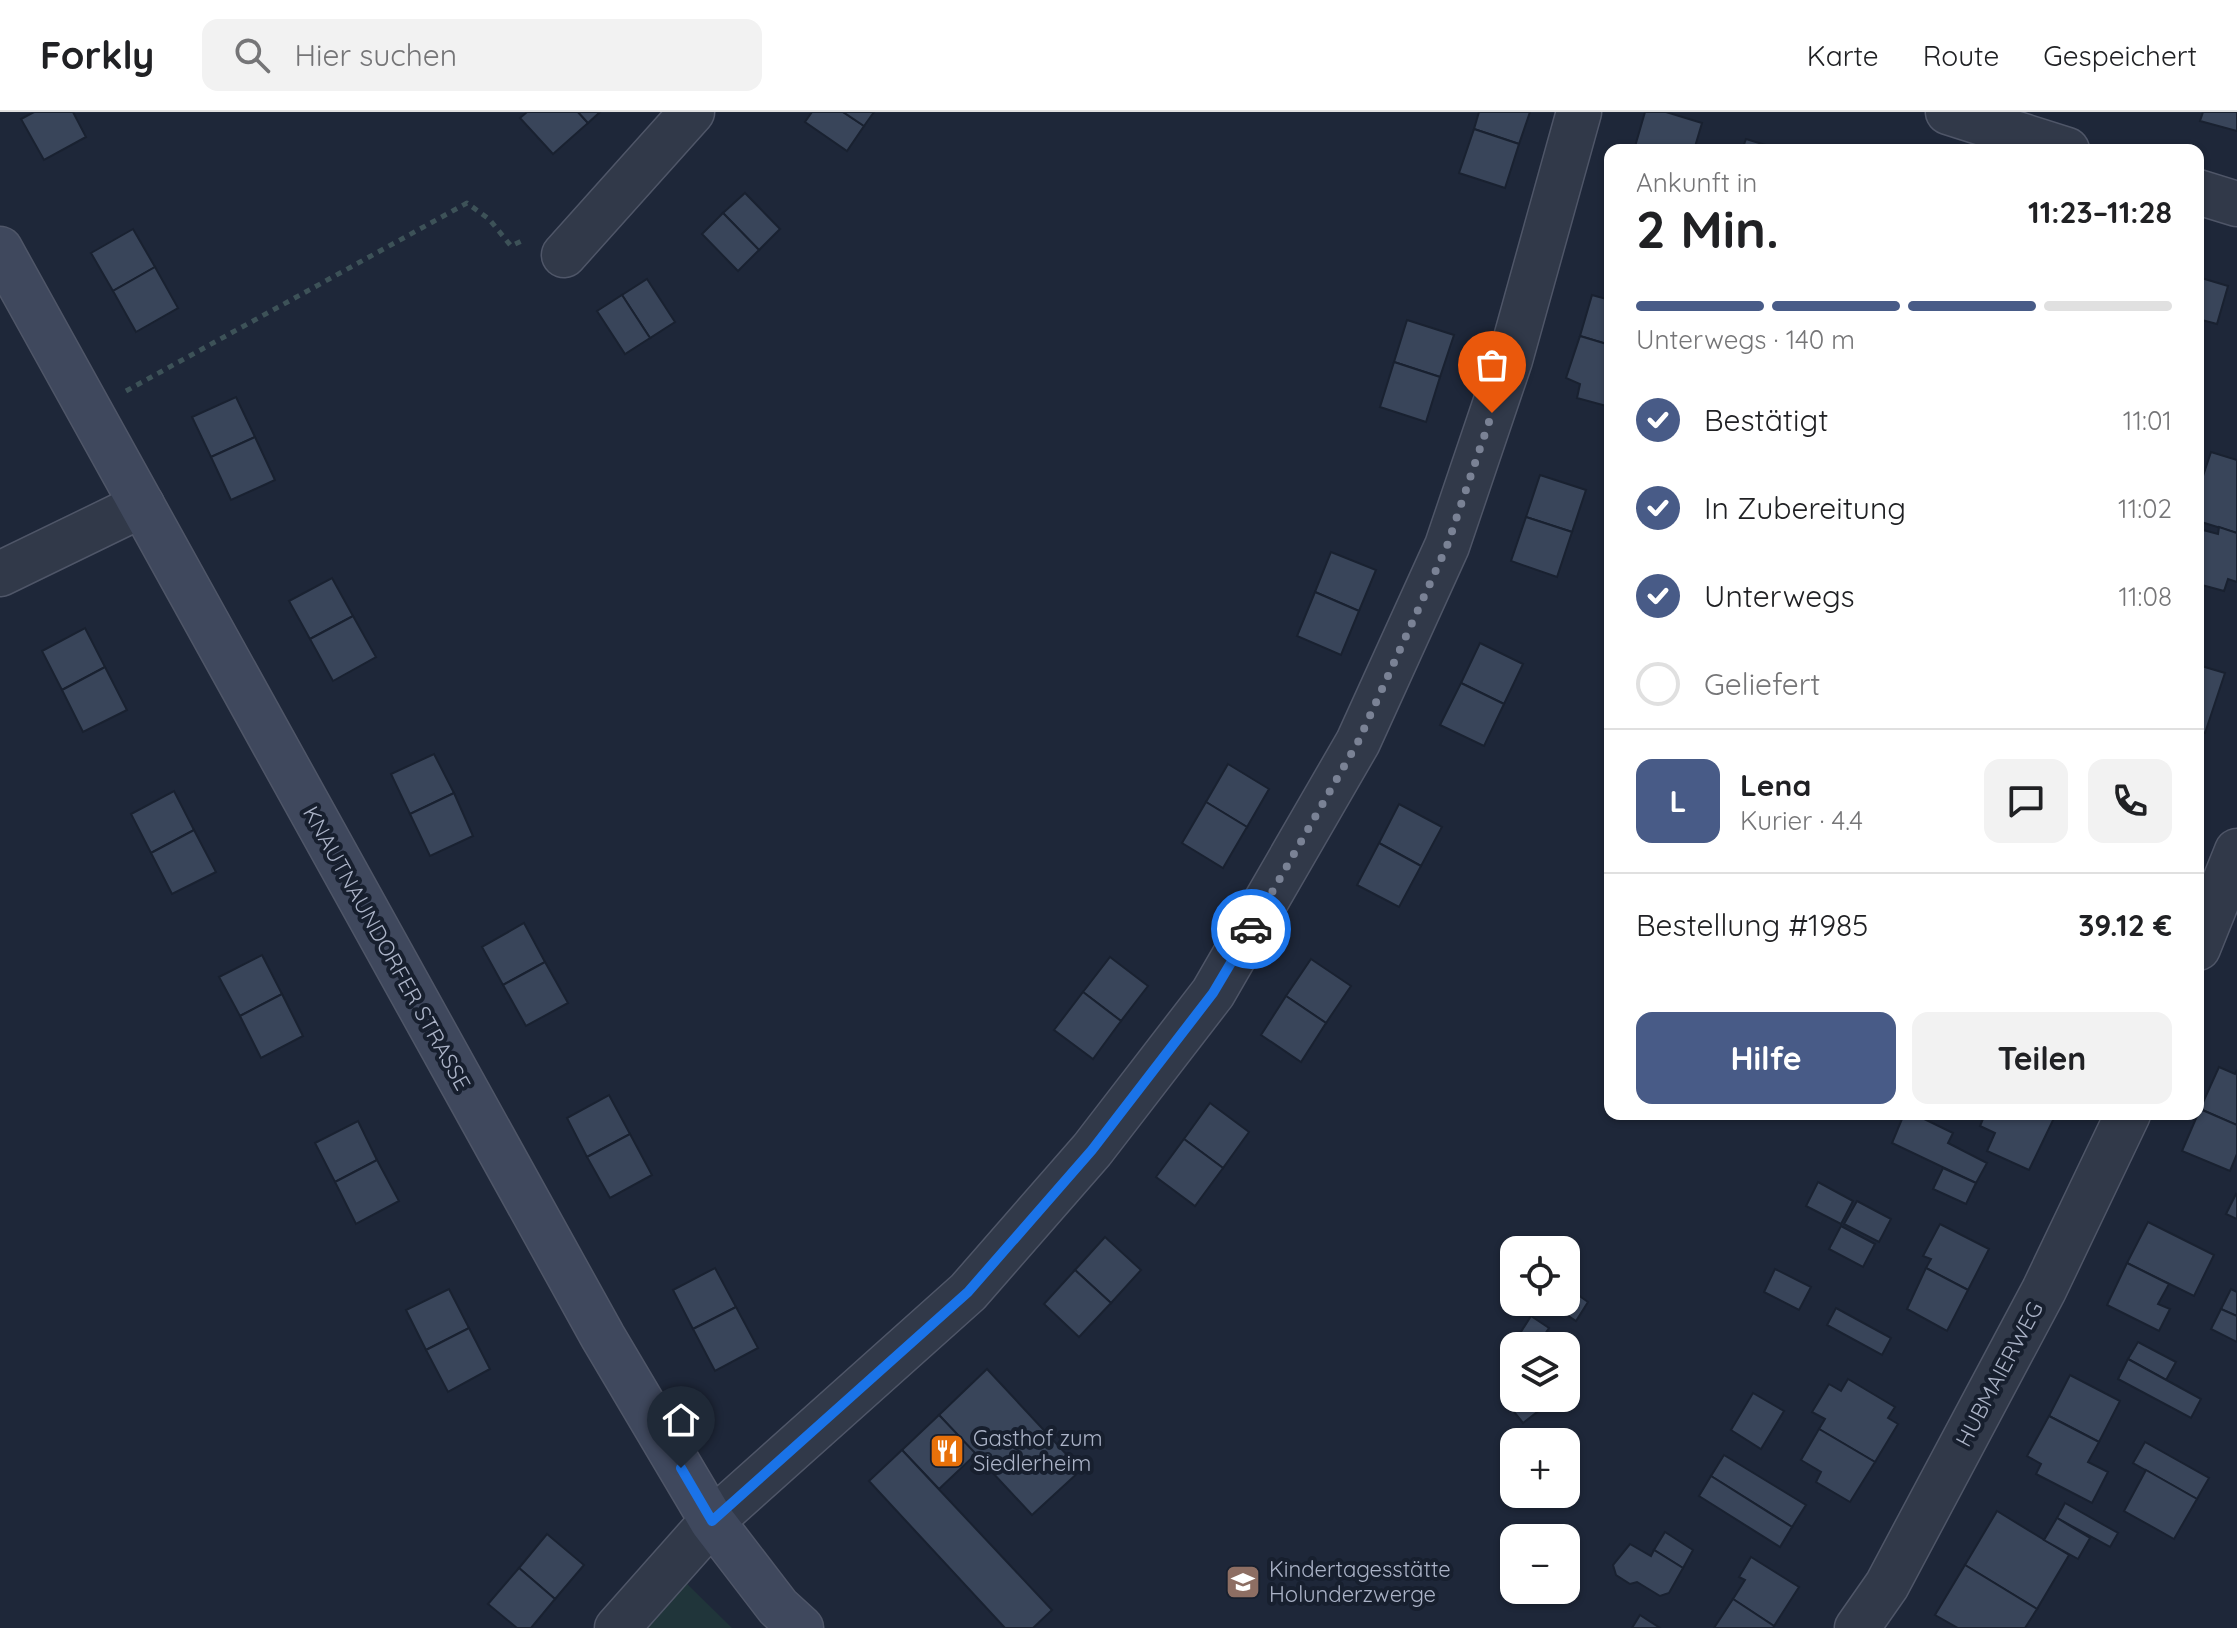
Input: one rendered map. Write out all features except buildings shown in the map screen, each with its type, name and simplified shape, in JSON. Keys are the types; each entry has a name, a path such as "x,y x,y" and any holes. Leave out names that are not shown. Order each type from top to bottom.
{"main road":[{"name":"KNAUTNAUNDORFER STRASSE","path":"0,249 603,1337 712,1521 778,1607 801,1628"}],"street":[{"path":"564,255 692,112"},
{"path":"617,1628 712,1521 968,1292 1092,1150 1213,993 1358,742 1447,546 1510,360 1579,112"},
{"path":"1948,112 2048,144"},
{"path":"2204,194 2237,204"},
{"path":"0,574 142,505"},
{"path":"2204,933 2237,851"},
{"name":"HUBMAIERWEG","path":"1857,1628 1887,1585 2044,1290 2125,1120"}],"path":[{"path":"90,411 467,203 489,219 511,246 535,235 564,255"}],"green space":[{"path":"684,1581 732,1628 641,1628"}],"way so far":[{"path":"1251,929 1358,742 1447,546 1492,413"}],"place":[{"name":"Gasthof zum Siedlerheim","path":"947,1451"},
{"name":"Kindertagesstätte Holunderzwerge","path":"1243,1582"}],"route":[{"path":"681,1468 712,1521 968,1292 1092,1150 1213,993 1251,929"}]}
